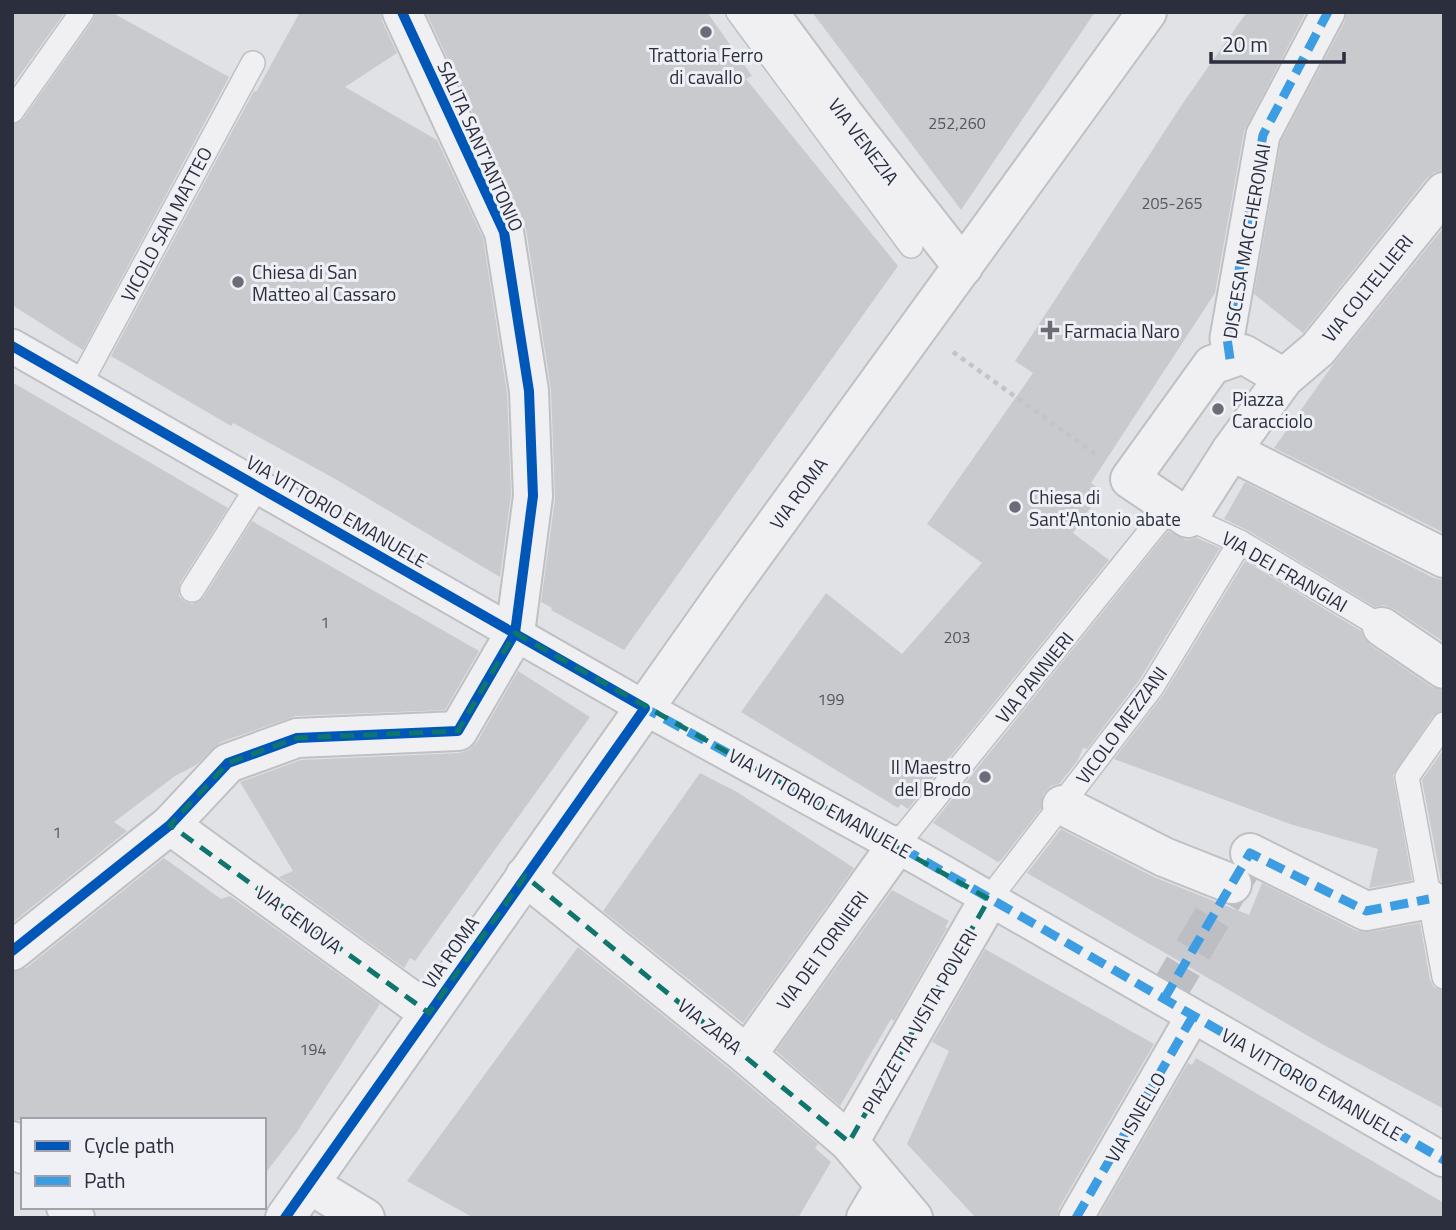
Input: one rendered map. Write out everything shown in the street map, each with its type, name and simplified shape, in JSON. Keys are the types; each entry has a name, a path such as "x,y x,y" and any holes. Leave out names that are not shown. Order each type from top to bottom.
{"street":[{"name":"SALITA SANT'ANTONIO","path":"402,12 504,232 529,391 533,496 515,633"},
{"name":"VIA VENEZIA","path":"768,12 925,221 963,267"},
{"name":"VIA ROMA","path":"285,1218 645,708 1147,12"},
{"name":"DISCESA MACCHERONAI","path":"1230,359 1227,338 1263,135 1328,12"},
{"name":"VIA COLTELLIERI","path":"1284,379 1318,349 1444,192"},
{"name":"VIA VITTORIO EMANUELE","path":"12,346 645,708 910,853 1444,1160"},
{"path":"1243,354 1284,379 1231,451 1178,513 1130,479 1212,365 1230,359 1243,354"},
{"path":"1231,451 1444,558"},
{"path":"1382,627 1444,669"},
{"path":"12,951 170,825 228,763 297,738 458,731 515,633"},
{"path":"1062,804 1164,857 1241,868 1366,911 1429,898"},
{"name":"VIA GENOVA","path":"170,825 429,1013"},
{"name":"VIA DEI TORNIERI","path":"747,1055 910,853"},
{"name":"VIA ZARA","path":"525,876 747,1055 849,1143 876,1202 913,1218"},
{"name":"PIAZZETTA VISITA POVERI","path":"849,1143 989,899"},
{"name":"VIA ISNELLO","path":"1076,1218 1193,1016"},
{"path":"309,1184 365,1218"}],"lane":[{"path":"12,111 82,12"},
{"path":"738,12 911,246"},
{"name":"VICOLO SAN MATTEO","path":"80,384 253,63"},
{"path":"192,590 258,486"},
{"name":"VIA DEI FRANGIAI","path":"1178,513 1240,541 1382,627"},
{"name":"VIA PANNIERI","path":"910,853 1178,513"},
{"name":"VICOLO MEZZANI","path":"989,899 1152,687 1240,541"},
{"path":"1444,724 1406,777 1444,977"}],"path":[{"path":"919,327 1130,479"}],"highlighted area":[{"path":"515,633 989,899 849,1142 525,876 429,1013 170,825 228,763 297,738 458,731"}],"building":[{"path":"12,12 65,12 12,86"},
{"path":"96,12 111,12 229,77 83,350 12,305 12,125 23,119"},
{"path":"300,12 381,12 382,21 397,53 345,87 437,140 483,238 507,393 511,495 500,577 337,480 233,423 231,426 111,356 254,91 256,92"},
{"path":"426,12 707,12 752,76 746,79 898,266 624,650 541,602 555,499 551,390 526,229"},
{"path":"812,12 1095,12 961,210"},
{"path":"1247,12 1306,12 1244,131 1215,293 1091,483 1102,491 1073,533 1109,560 908,809 901,804 898,808 741,712 826,593 902,654 982,563 927,524 1033,373 1015,361 1185,100"},
{"path":"1347,12 1444,12 1444,171 1435,172 1427,178 1303,333 1254,294 1281,141 1345,21"},
{"path":"1444,227 1444,533 1274,448 1332,366"},
{"path":"12,382 228,508 180,583 179,596 184,601 192,604 203,598 252,521 479,651 445,710 296,716 221,742 196,765 175,776 114,822 127,831 12,923"},
{"path":"1245,482 1434,578 1444,580 1444,642 1394,609 1384,605 1375,607 1224,519"},
{"path":"1168,531 1186,540 1197,538 1220,548 1140,679 1087,749 1083,748 1078,760 1060,783 1051,786 1043,794 1041,809 1002,859 998,862 933,823"},
{"path":"1245,561 1361,631 1370,645 1432,687 1444,691 1444,710 1433,716 1393,775 1412,880 1369,888 1378,849 1290,824 1114,759 1164,694"},
{"path":"518,671 590,717 415,961 410,958 404,968 279,877 293,871 240,782 301,760 459,753 469,750 477,742"},
{"path":"1444,749 1444,883 1441,881 1422,780"},
{"path":"700,773 737,792 854,868 743,1023 603,911"},
{"path":"1061,829 1154,877 1249,915 1262,883 1357,931 1370,932 1420,923 1430,980 1434,987 1444,991 1444,1109 1322,1044 1027,873"},
{"path":"164,858 221,899 230,896 380,1004 297,1132 266,1172 266,1118 12,1120 12,972 26,968"},
{"path":"892,890 949,921 894,1021 891,1019 840,1106 776,1051"},
{"path":"578,947 818,1144 815,1148 831,1162 798,1218 474,1218 407,1181"},
{"path":"985,949 1154,1044 1059,1208 1057,1218 976,1218 907,1144 949,1051 932,1042"},
{"path":"1196,1058 1444,1203 1444,1218 1098,1218 1188,1063 1192,1065"}],"tunnel":[{"path":"1164,999 1249,855"}],"marked path":[{"path":"1230,359 1227,338 1263,135 1328,12"},
{"path":"641,706 897,845 1444,1160"},
{"path":"1164,999 1250,853 1366,911 1429,899"},
{"path":"1076,1218 1193,1016"}],"cycle path":[{"path":"12,951 170,825 228,763 297,738 458,731 515,633 533,496 529,391 504,232 402,12"},
{"path":"12,346 645,708 285,1218"}],"place":[{"name":"Trattoria Ferro di cavallo","path":"706,32"},
{"name":"Chiesa di San Matteo al Cassaro","path":"238,282"},
{"name":"Farmacia Naro","path":"1050,330"},
{"name":"Piazza Caracciolo","path":"1218,409"},
{"name":"Chiesa di Sant'Antonio abate","path":"1015,507"},
{"name":"Il Maestro del Brodo","path":"985,777"}]}
